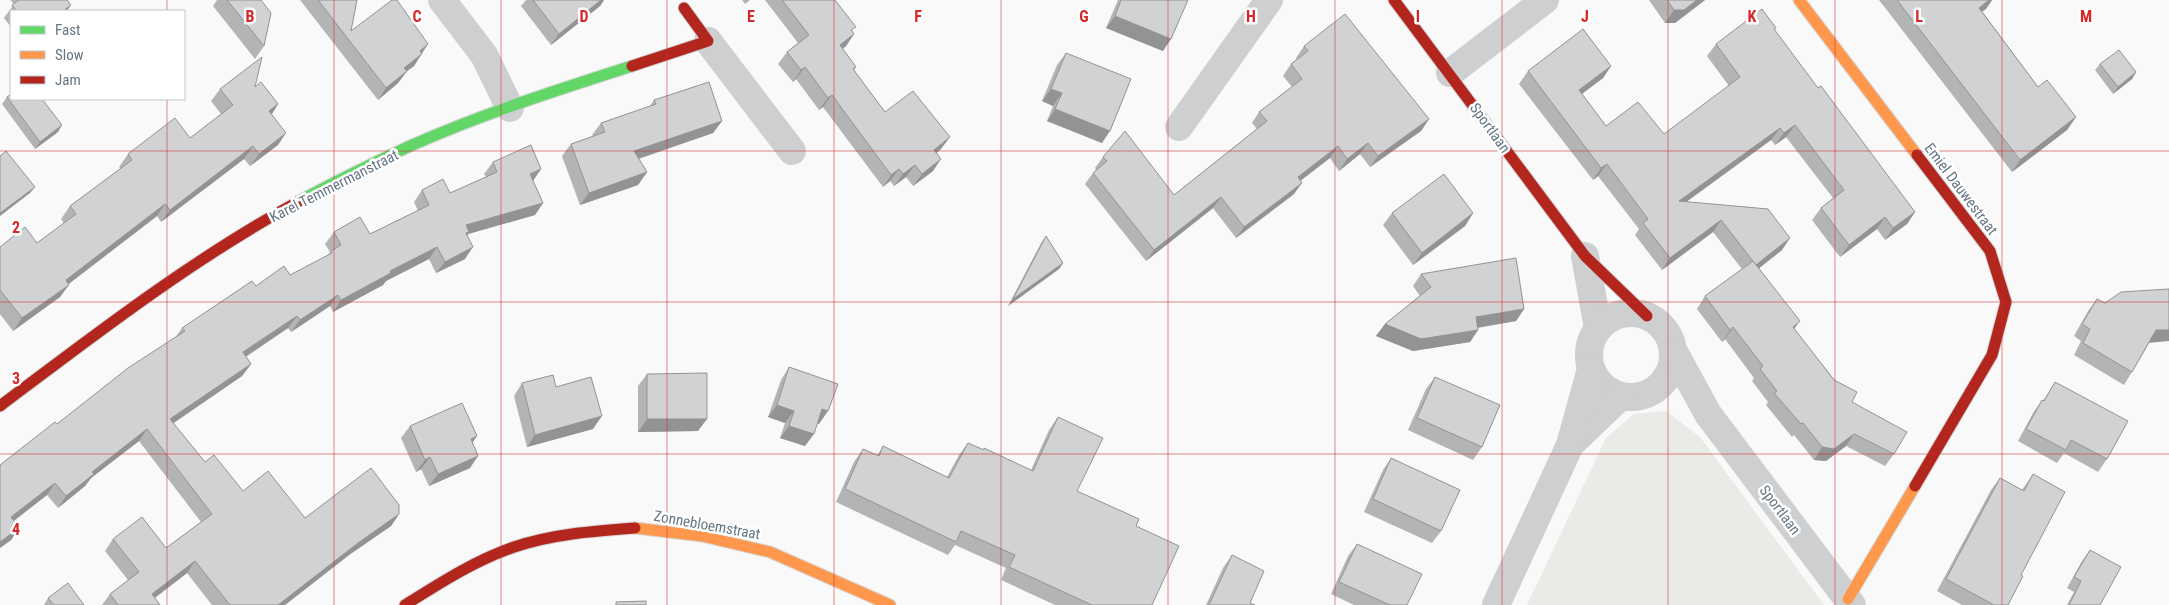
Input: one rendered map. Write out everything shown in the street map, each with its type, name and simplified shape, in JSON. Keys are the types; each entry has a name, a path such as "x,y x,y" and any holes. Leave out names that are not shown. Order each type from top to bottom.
{"street":[{"path":"442,0 484,55 510,108"},
{"path":"1179,127 1269,0"},
{"name":"Sportlaan","path":"1394,0 1585,256 1646,316"},
{"path":"1450,73 1546,0"},
{"name":"Emiel Dauwestraat","path":"1799,0 1990,251 2006,302 1992,355 1850,602"},
{"path":"684,8 792,151"},
{"name":"Karel Temmermanstraat","path":"0,406 180,273 267,219 336,182 412,146 510,108 708,41"},
{"name":"Sportlaan","path":"1585,256 1598,328"},
{"path":"1632,313 1646,316 1660,324 1668,336 1673,350 1673,361 1668,375 1659,387 1650,393 1635,397 1621,396 1609,392 1598,382 1591,370 1588,356 1591,341 1598,328 1618,315 1632,313"},
{"name":"Sportlaan","path":"1673,350 1708,414 1850,602"},
{"path":"1496,605 1570,445 1591,370"},
{"name":"Sportlaan","path":"1659,387 1708,414"},
{"path":"1570,445 1621,396"},
{"name":"Zonnebloemstraat","path":"405,605 457,572 514,547 578,532 637,528 702,536 770,552 890,605"}],"shaded area":[{"path":"1666,411 1700,437 1824,605 1527,605 1606,438 1634,414"}],"building":[{"path":"19,0 67,0 71,5 64,10 16,10 12,5"},
{"path":"227,0 261,0 271,13 264,46"},
{"path":"318,0 357,0 351,31 392,0 397,0 428,44 420,51 422,54 404,68 407,71 386,88"},
{"path":"533,0 601,0 559,34"},
{"path":"782,0 835,0 856,27 851,30 854,34 840,45 856,67 853,69 885,112 913,91 950,137 934,150 941,159 922,174 915,165 903,174 899,169 891,175 832,95 828,98 805,67 801,70 787,52 809,35"},
{"path":"1121,0 1188,0 1171,39 1115,16"},
{"path":"1667,0 1697,0 1684,10 1674,10"},
{"path":"1897,0 1989,0 1979,8 2038,87 2047,80 2076,117 2020,160"},
{"path":"1762,9 1776,28 1774,29 1818,88 1821,86 1915,212 1893,228 1885,217 1849,245 1821,208 1844,190 1795,125 1784,133 1780,128 1679,201 1768,209 1790,238 1756,265 1721,220 1670,258 1643,223 1648,219 1607,164 1601,168 1528,71 1583,29 1611,66 1579,90 1606,126 1638,102 1664,134 1740,77 1716,44"},
{"path":"1345,14 1429,119 1378,156 1368,143 1347,159 1338,146 1298,177 1302,183 1244,227 1221,197 1154,250 1093,173 1107,161 1103,157 1125,131 1174,195 1267,121 1259,112 1302,79 1291,64 1308,51 1304,46"},
{"path":"2119,50 2136,72 2118,87 2100,64"},
{"path":"1066,53 1131,79 1110,131 1055,109 1062,93 1051,89"},
{"path":"262,57 255,87 261,82 278,104 269,111 286,133 259,154 253,146 170,210 165,204 66,280 69,285 22,318 0,290 0,247 25,227 37,243 76,214 70,206 132,160 128,154 175,118 190,138 233,105 220,89"},
{"path":"709,82 722,121 634,151 647,172 589,193 571,144 605,132 601,123 656,104 654,100"},
{"path":"10,95 10,100 43,100 62,125 40,142 7,97"},
{"path":"531,145 541,169 530,174 543,203 466,225 469,232 466,233 473,247 445,262 437,247 390,271 391,273 341,300 338,295 300,320 297,316 243,352 251,364 170,419 205,462 214,455 243,491 268,471 305,518 371,468 399,505 399,514 278,605 230,605 195,561 152,594 160,605 118,605 110,594 139,572 113,539 142,517 166,548 212,514 147,429 92,472 94,474 66,496 55,483 11,517 19,528 0,542 0,465 55,422 57,424 128,368 185,331 182,328 252,281 256,286 284,266 290,275 332,253 331,251 341,245 334,232 360,217 370,234 429,205 422,190 443,179 450,193 497,172 493,162"},
{"path":"6,151 35,187 0,213 0,156"},
{"path":"1444,174 1473,213 1422,253 1392,213"},
{"path":"1046,236 1063,263 1013,299"},
{"path":"1516,258 1524,309 1476,317 1478,330 1421,339 1385,324 1431,287 1421,274"},
{"path":"1753,261 1800,321 1793,327 1834,380 1857,392 1852,402 1907,432 1894,454 1854,434 1834,449 1822,447 1803,423 1801,424 1774,393 1777,391 1760,369 1763,366 1733,327 1730,330 1705,296"},
{"path":"2169,289 2169,330 2156,330 2132,372 2083,343 2090,329 2082,324 2097,299 2105,303 2121,292"},
{"path":"789,367 838,384 828,411 822,409 814,434 789,426 794,411 777,405"},
{"path":"707,373 707,419 647,419 647,374"},
{"path":"553,375 556,387 591,377 602,416 535,435 522,383"},
{"path":"1435,377 1500,405 1482,447 1417,418"},
{"path":"2055,382 2128,421 2107,459 2071,440 2066,450 2026,429 2042,400 2044,401"},
{"path":"462,403 477,436 471,439 478,456 438,474 430,457 425,460 410,426"},
{"path":"1058,417 1103,438 1077,491 1139,519 1136,526 1179,546 1152,605 1092,605 1009,567 1015,555 961,531 956,542 845,489 863,449 879,456 883,446 949,478 968,443 984,450 984,448 1033,471"},
{"path":"1391,458 1460,490 1441,531 1373,499"},
{"path":"2033,474 2065,492 2021,575 2023,576 2008,605 1994,605 1946,579 2000,478 2024,491"},
{"path":"1357,544 1422,574 1407,605 1390,605 1339,582"},
{"path":"2090,550 2121,567 2100,605 2069,605 2081,581 2074,577"},
{"path":"1232,555 1264,571 1250,603 1255,605 1209,605"},
{"path":"68,583 84,605 54,605 48,598"},
{"path":"646,601 646,605 616,605 616,602"}],"traffic: fast":[{"path":"301,200 382,159 437,134 520,103 632,66"}],"traffic: slow":[{"path":"1799,0 1917,155"},
{"path":"1848,599 1915,486"},
{"path":"635,528 702,536 770,552 890,605"}],"traffic: jam":[{"path":"1394,0 1585,256 1647,316"},
{"path":"632,66 708,41 684,8"},
{"path":"1915,486 1992,355 2006,302 1990,251 1917,155"},
{"path":"0,406 184,271 222,246 301,200"},
{"path":"405,605 471,566 514,547 559,536 635,528"}]}
